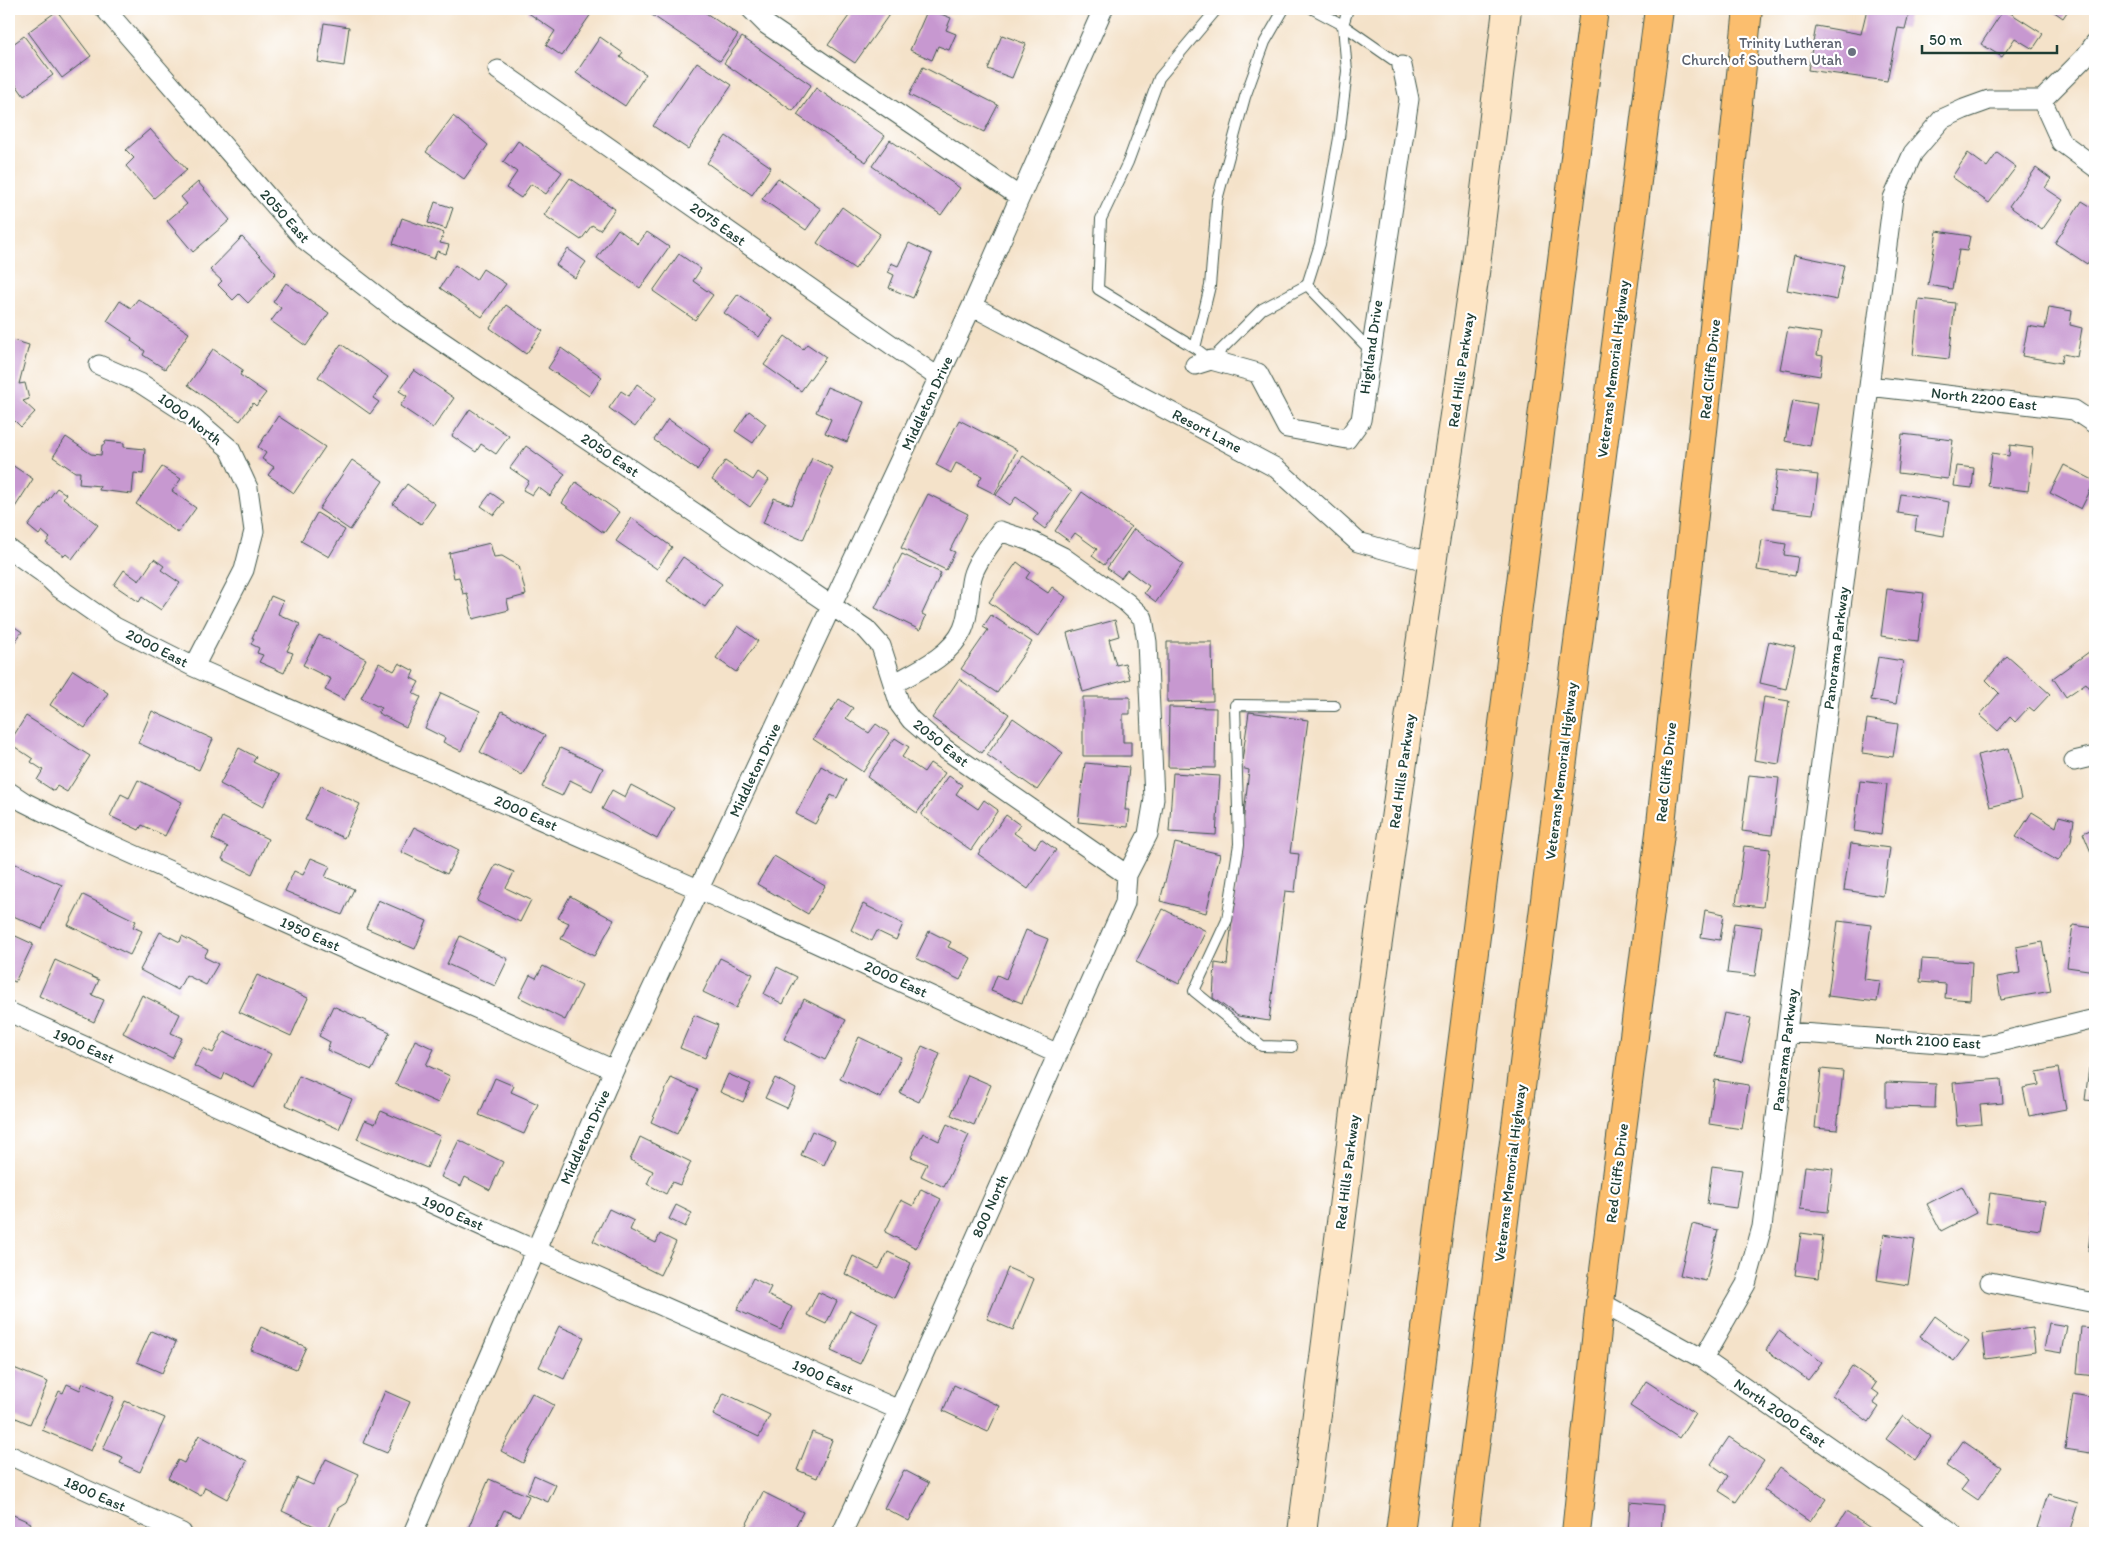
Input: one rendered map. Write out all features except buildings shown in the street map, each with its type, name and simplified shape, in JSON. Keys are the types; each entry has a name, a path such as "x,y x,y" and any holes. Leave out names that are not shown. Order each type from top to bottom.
{"main road":[{"name":"Red Hills Parkway","path":"1302,1533 1362,1056 1476,272 1507,9"},
{"path":"1400,1533 1594,9"},
{"name":"Veterans Memorial Highway","path":"1464,1533 1659,9"},
{"name":"Red Cliffs Drive","path":"1576,1533 1600,1302 1660,833 1748,9"}],"street":[{"name":"2050 East","path":"105,9 305,240 394,309 866,629 881,646 895,683 900,705 911,720 938,744 1127,875"},
{"path":"751,9 767,25 1020,197"},
{"name":"Middleton Drive","path":"413,1533 614,1070 939,378 1103,9"},
{"path":"2095,43 2084,58 2042,100 2061,142 2095,167"},
{"name":"Highland Drive","path":"1200,357 1258,373 1287,428 1347,439 1361,420 1409,99 1402,66"},
{"name":"2075 East","path":"498,70 939,378"},
{"name":"Panorama Parkway","path":"1702,1359 1746,1284 1762,1227 1893,198 1913,153 1942,119 1989,100 2042,100"},
{"name":"Resort Lane","path":"972,306 1276,468 1358,542 1433,563"},
{"name":"1000 North","path":"99,365 140,383 194,418 230,449 248,488 254,531 244,570 194,667"},
{"name":"North 2200 East","path":"1869,386 2074,410 2095,424"},
{"path":"895,683 923,668 946,651 962,630 968,607 972,575 1000,531 1033,542 1063,557 1126,602 1143,618 1147,642 1154,799 1148,834 1127,875"},
{"name":"2000 East","path":"9,549 59,588 115,627 194,667 698,889 1058,1054"},
{"path":"2074,761 2095,756"},
{"name":"1950 East","path":"9,792 24,802 92,836 614,1070"},
{"name":"800 North","path":"842,1533 899,1410 1125,902 1127,875"},
{"name":"1900 East","path":"9,1012 535,1250 899,1410"},
{"name":"North 2100 East","path":"1787,1032 1983,1046 2095,1019"},
{"path":"1990,1282 2095,1303"},
{"name":"North 2000 East","path":"1600,1302 1702,1359 1953,1533"},
{"name":"1800 East","path":"9,1455 182,1533"}],"lane":[{"path":"1200,357 1098,289 1101,219 1128,162 1160,78 1217,9"},
{"path":"1200,357 1210,286 1217,200 1245,97 1265,42 1284,9"},
{"path":"1313,9 1343,24 1402,66"},
{"path":"1200,357 1262,309 1307,285 1320,244 1339,138 1348,72 1343,24 1348,9"},
{"path":"1307,285 1370,350"},
{"path":"1292,1047 1262,1046 1194,991 1227,920 1234,872 1238,844 1235,706 1335,706"}],"place":[{"name":"Trinity Lutheran Church of Southern Utah","path":"1852,52"}]}
